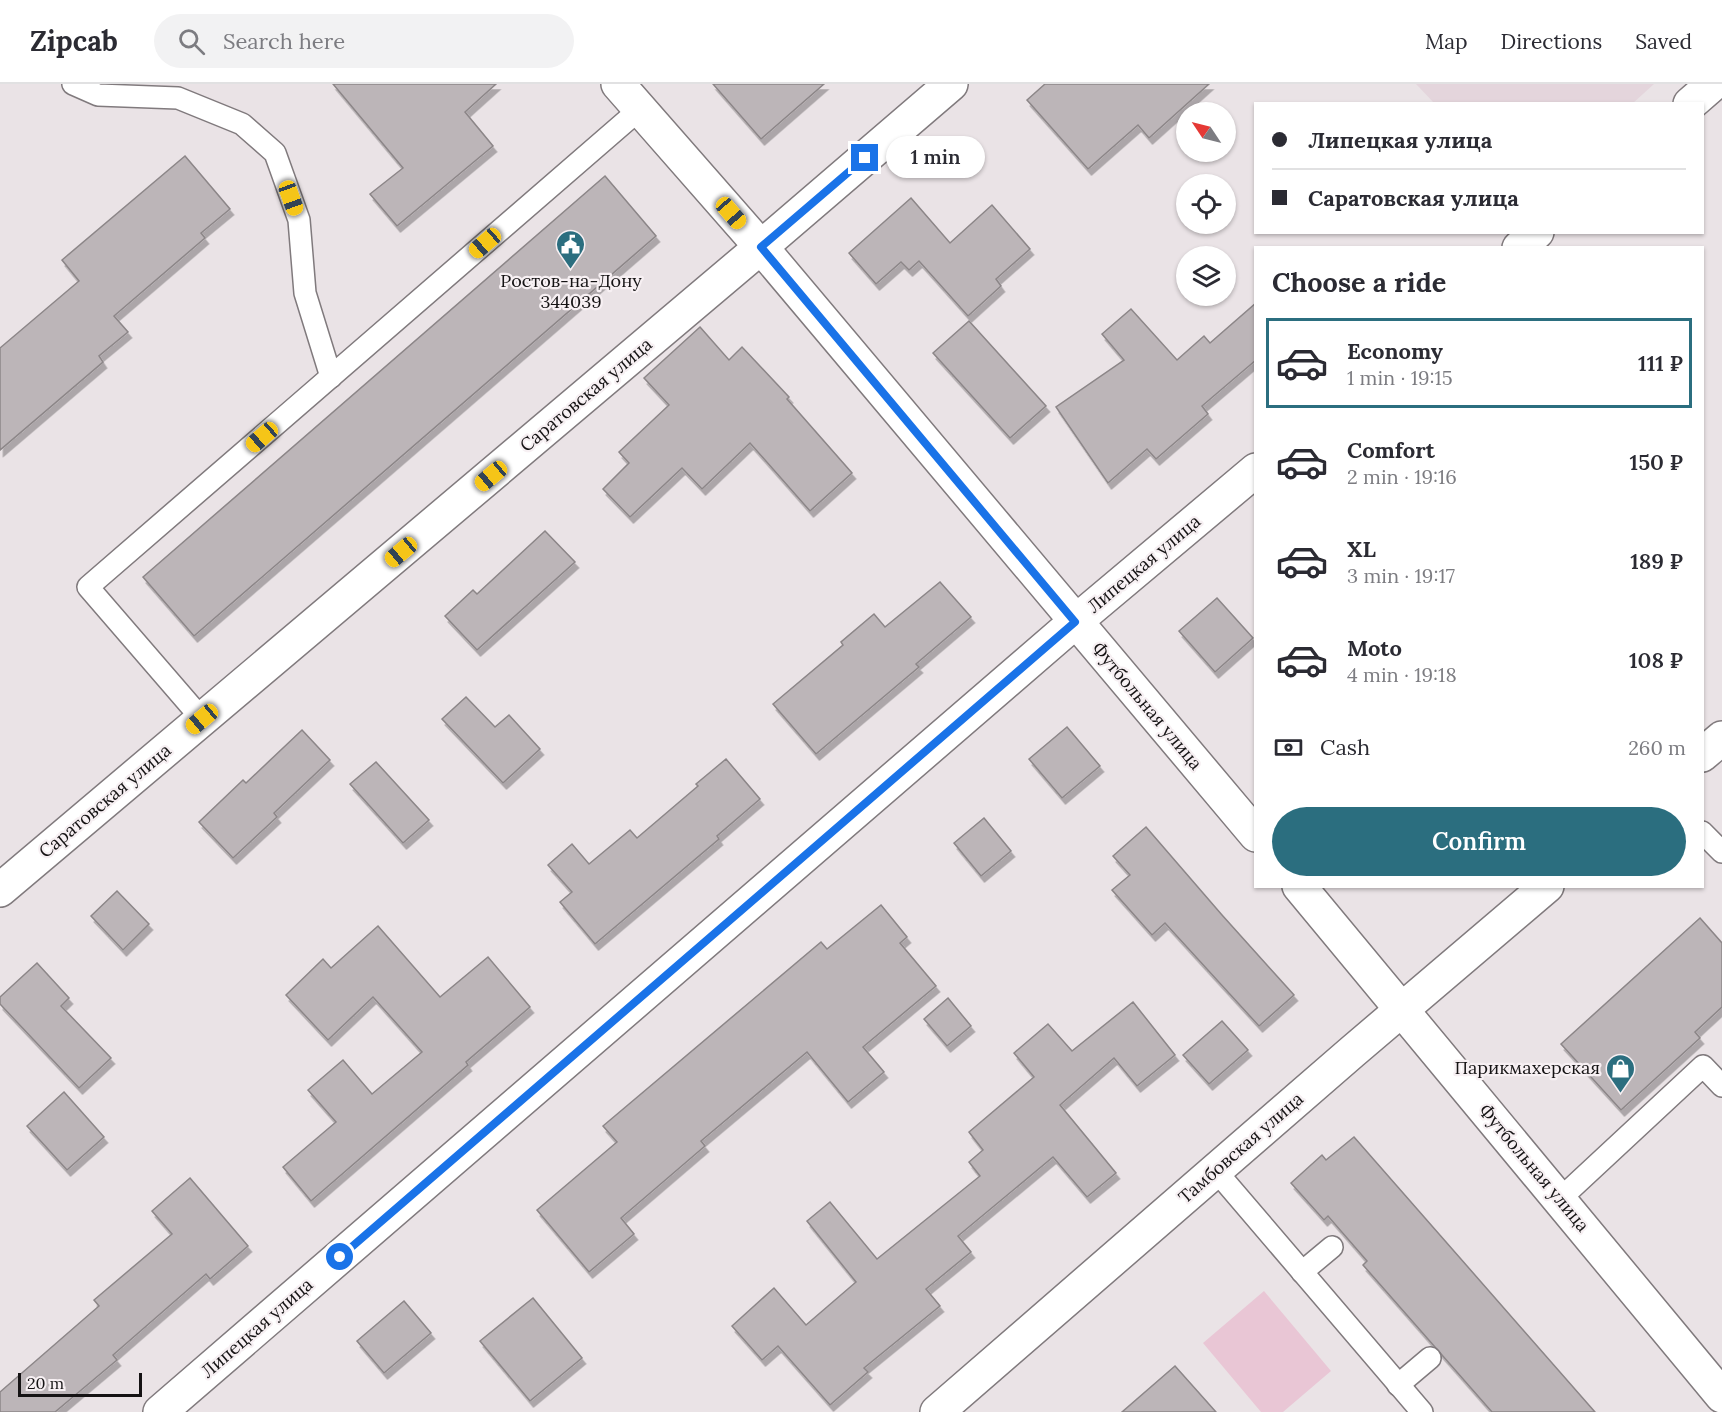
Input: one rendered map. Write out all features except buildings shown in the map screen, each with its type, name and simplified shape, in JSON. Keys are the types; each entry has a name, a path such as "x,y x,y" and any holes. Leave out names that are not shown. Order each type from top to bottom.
{"street":[{"name":"Футбольная улица","path":"618,84 761,247 1254,833"},
{"name":"Саратовская улица","path":"0,890 951,84"},
{"path":"1692,102 1713,84"},
{"path":"1521,246 1535,234"},
{"name":"Липецкая улица","path":"160,1412 1075,622 1254,472"},
{"path":"1704,753 1722,738"},
{"name":"Футбольная улица","path":"1301,888 1722,1396"},
{"name":"Тамбовская улица","path":"937,1412 1545,888"}],"lane":[{"path":"73,84 98,95 178,98 242,124 275,153 299,220 305,293 331,377"},
{"path":"202,719 88,587 640,109"},
{"path":"1704,834 1722,852"},
{"path":"1560,1199 1703,1066 1722,1086"},
{"path":"1216,1171 1422,1412"},
{"path":"1302,1272 1332,1246"},
{"path":"1398,1385 1431,1358"}],"shaded area":[{"path":"1416,84 1654,84 1634,102 1433,102"},
{"path":"1264,1291 1331,1371 1283,1412 1261,1412 1203,1343"}],"place":[{"name":"Ростов-на-Дону 344039","path":"571,270"},
{"name":"Парикмахерская","path":"1621,1094"}],"route":[{"path":"340,1257 1075,622 761,247 865,158"}]}
